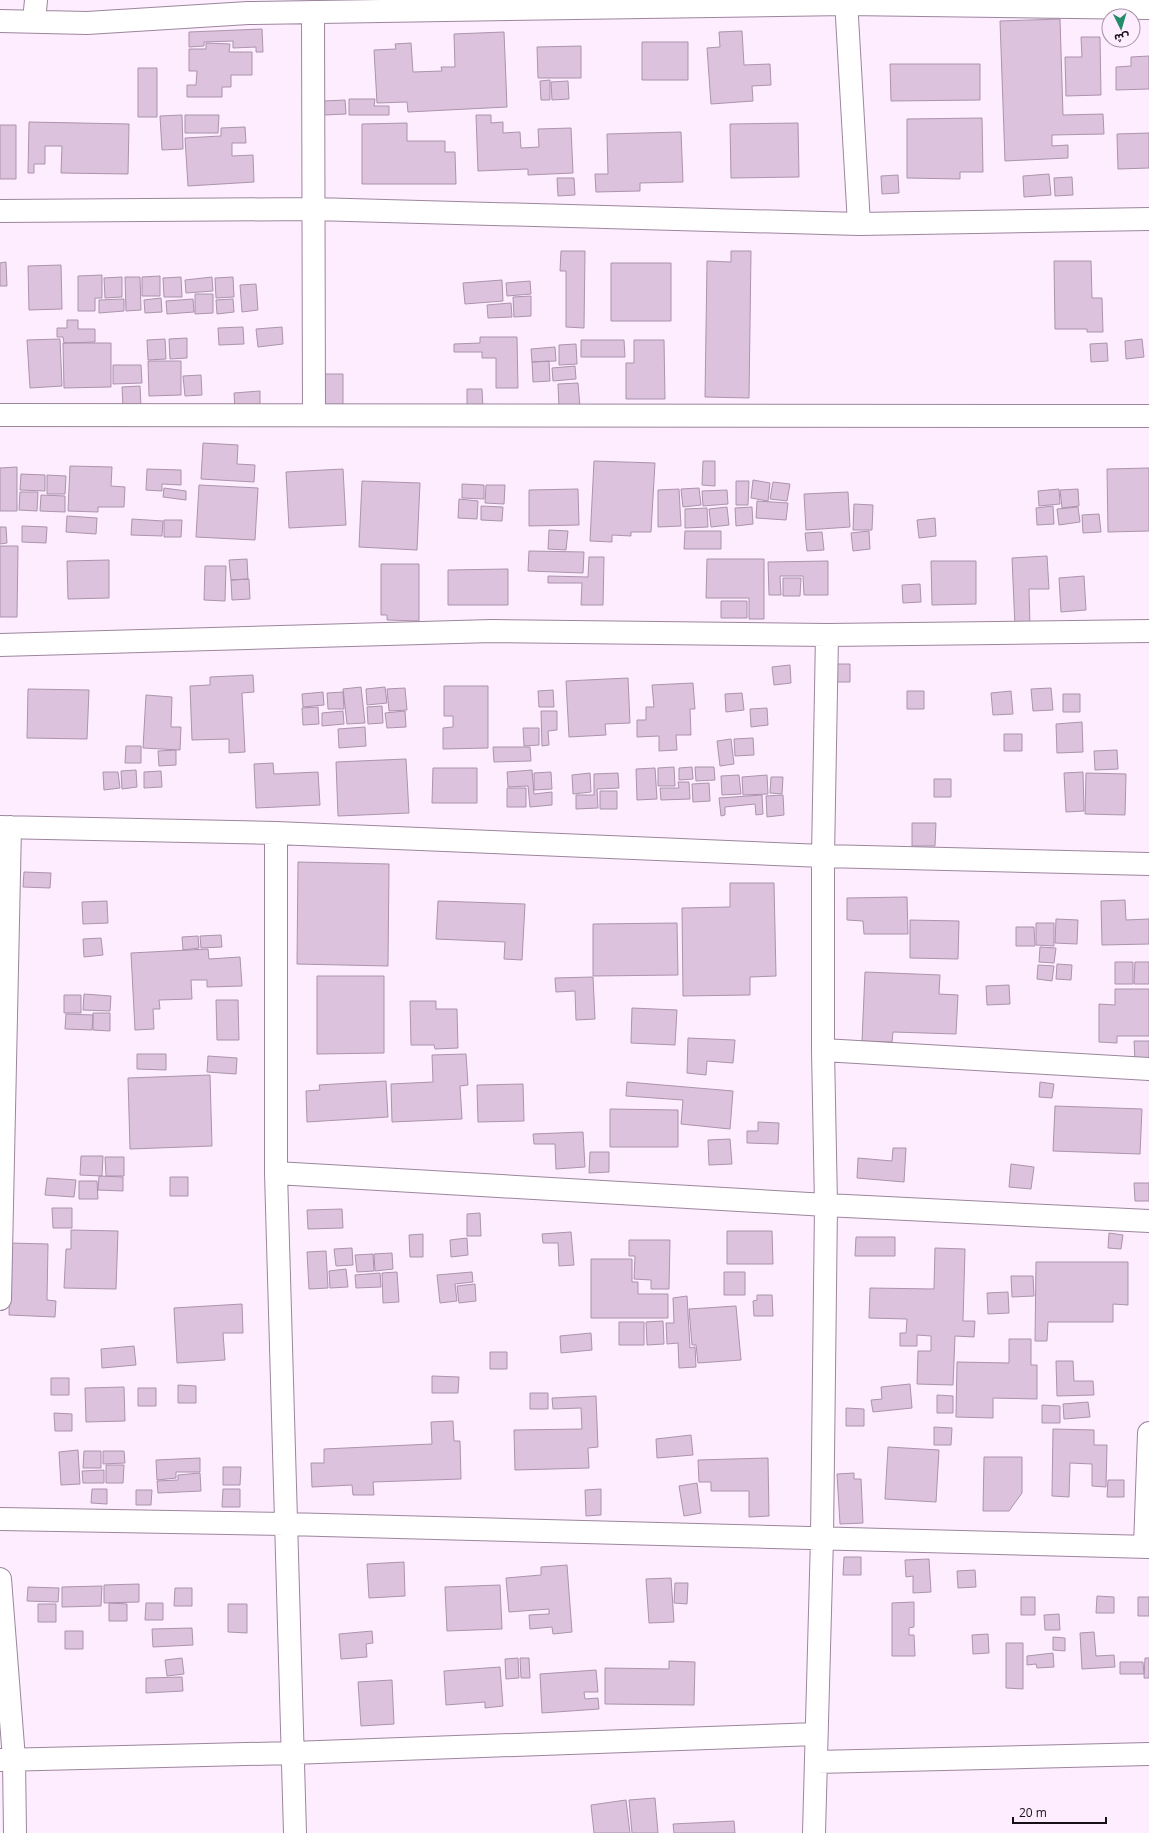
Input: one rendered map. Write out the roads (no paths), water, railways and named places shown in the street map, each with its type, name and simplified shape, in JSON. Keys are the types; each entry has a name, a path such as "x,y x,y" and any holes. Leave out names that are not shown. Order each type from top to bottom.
{"street":[{"path":"847,2 859,224"},
{"path":"0,21 35,11 87,23 249,6 313,12 562,4 847,2 1036,3 1149,8"},
{"path":"313,12 314,415"},
{"path":"0,210 314,209 859,224 1149,219"},
{"path":"0,415 1149,416"},
{"path":"0,645 492,631 827,635 1149,631"},
{"path":"814,1833 822,1538 826,1205 823,1050 823,856 827,635"},
{"path":"0,1300 5,827 276,834 823,856 1149,864"},
{"path":"276,834 276,1173 295,1833"},
{"path":"823,1050 1149,1069"},
{"path":"276,1173 826,1205 1149,1221"},
{"path":"0,1519 286,1524 1147,1547 1149,1434"},
{"path":"0,1579 7,1759 15,1833"},
{"path":"7,1759 292,1753 816,1734"},
{"path":"816,1762 1149,1754"}]}
